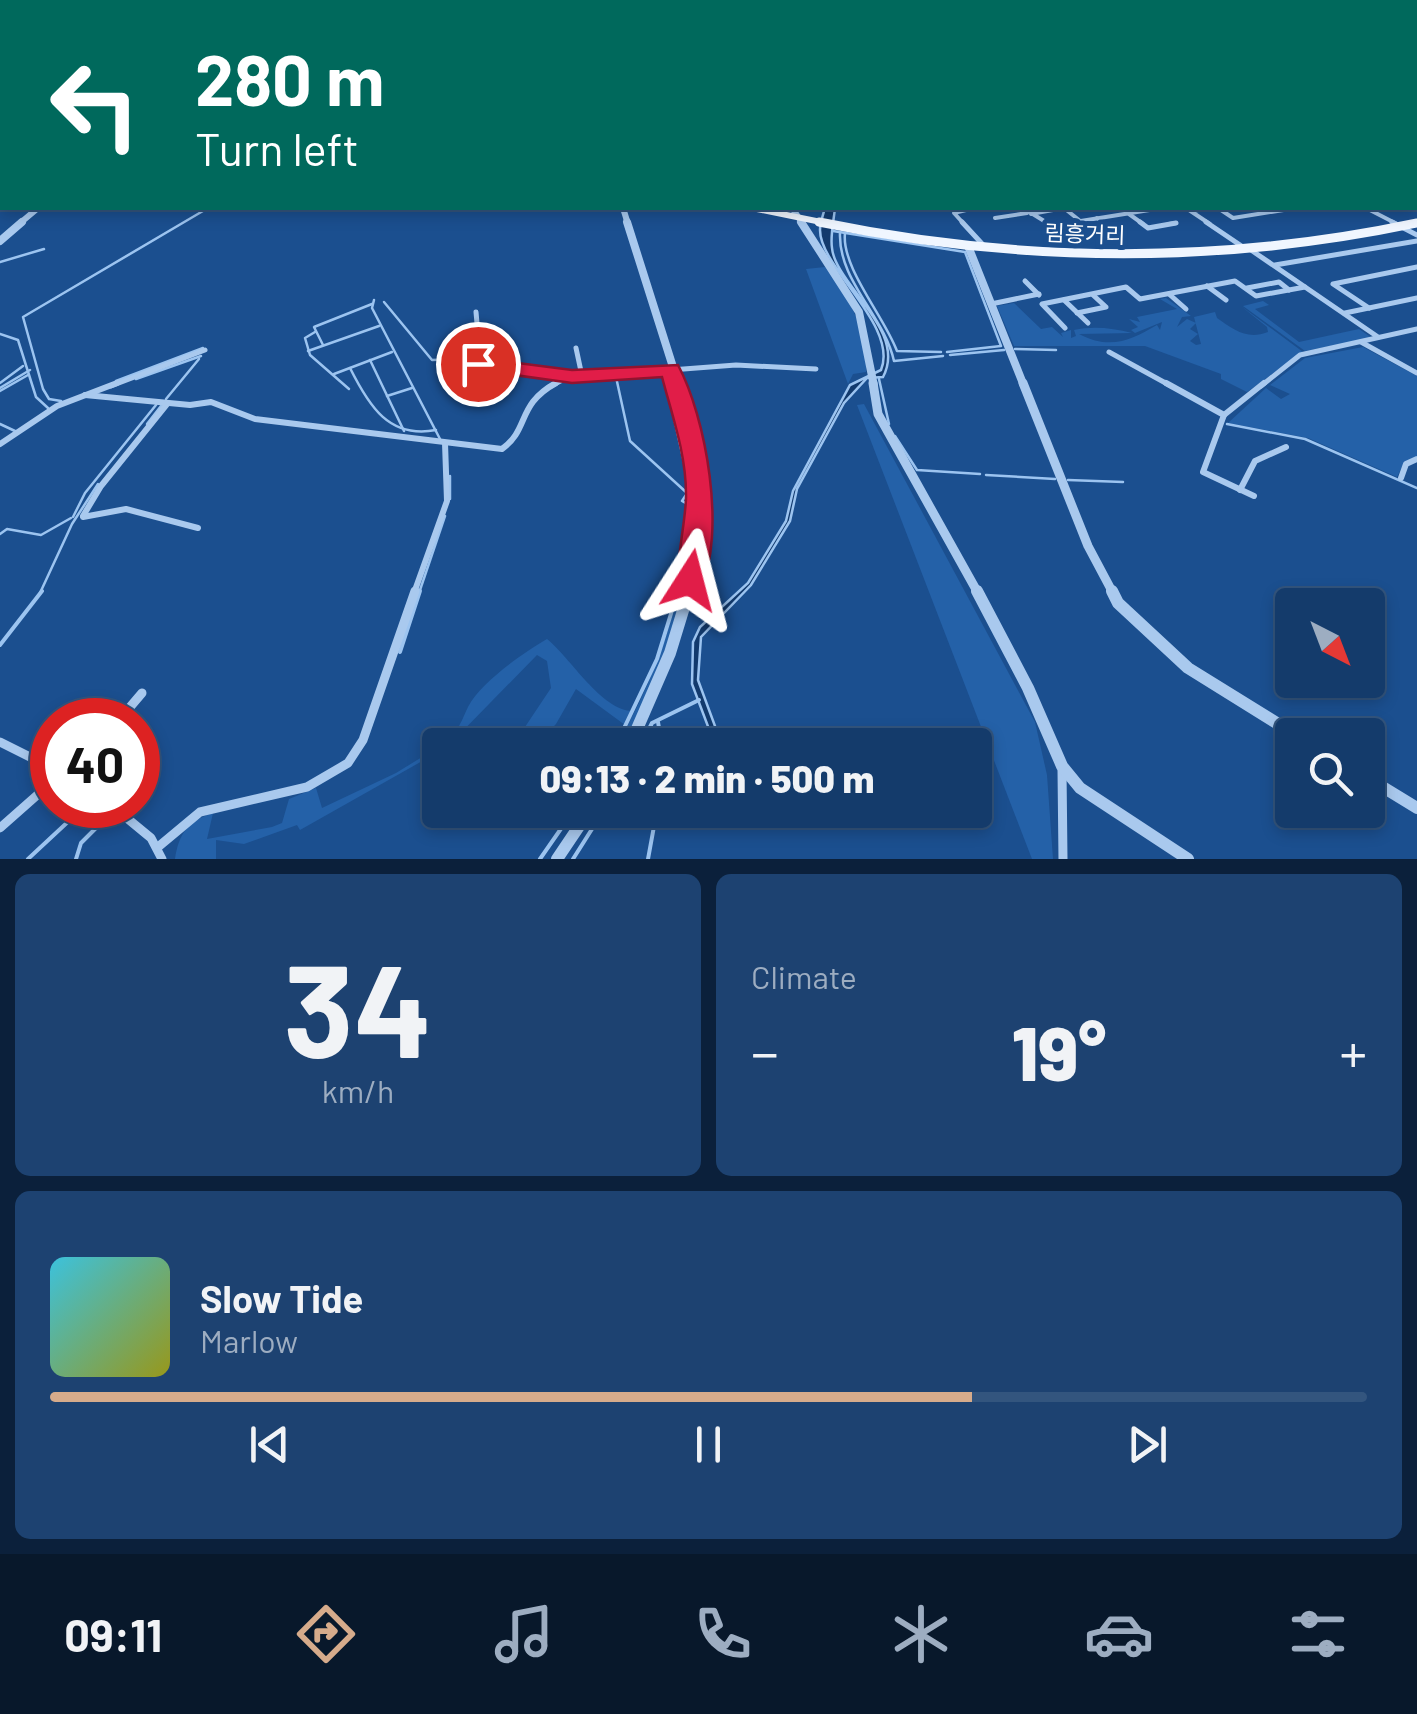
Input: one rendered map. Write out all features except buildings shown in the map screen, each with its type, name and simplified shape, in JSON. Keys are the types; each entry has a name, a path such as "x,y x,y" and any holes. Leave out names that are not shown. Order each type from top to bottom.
{"main road":[{"name":"림흥거리","path":"762,210 968,246 1124,254 1249,250 1417,223"}],"street":[{"path":"0,242 36,210"},
{"path":"624,210 696,466 698,541 680,622 637,728"},
{"path":"794,210 858,312 872,376 873,400 885,430 968,574 1028,688 1062,766 1080,788 1188,859"},
{"path":"966,210 954,213 985,247"},
{"path":"1025,210 1052,226 1146,210"},
{"path":"995,218 1050,210"},
{"path":"1066,210 1080,221"},
{"path":"1121,210 1148,228 1176,224"},
{"path":"1190,210 1379,338"},
{"path":"1219,210 1233,218 1283,210"},
{"path":"1250,210 1257,214"},
{"path":"1370,210 1417,238"},
{"path":"1097,218 1110,228"},
{"path":"1274,265 1417,238"},
{"path":"968,246 1088,546 1118,603 1188,668 1275,722"},
{"path":"1369,308 1333,284 1417,267"},
{"path":"1025,280 1048,302"},
{"path":"1065,328 1042,304 1126,287 1140,299 1235,281 1256,296 1305,286"},
{"path":"1207,286 1226,300"},
{"path":"991,304 1039,294"},
{"path":"1077,313 1106,307 1092,294"},
{"path":"1168,294 1186,309"},
{"path":"1343,313 1417,298"},
{"path":"1063,300 1088,323"},
{"path":"476,312 481,336 478,364 464,386 465,394 469,400 487,399"},
{"path":"1254,496 1203,472 1224,415 1304,353 1417,329"},
{"path":"1360,342 1417,373"},
{"path":"576,348 582,376"},
{"path":"0,444 57,406 205,350"},
{"path":"1109,352 1224,415"},
{"path":"478,364 572,376 736,365 766,370 816,369"},
{"path":"85,396 168,403 211,402 256,419 492,449 508,446 534,394 572,376"},
{"path":"168,403 81,517 126,509 198,528"},
{"path":"158,847 194,814 316,786 350,762 370,726 372,708 447,501 445,443"},
{"path":"1240,490 1255,461 1286,447"},
{"path":"1401,478 1406,464 1417,459"},
{"path":"138,698 142,693"},
{"path":"0,742 30,757"},
{"path":"1062,766 1063,859"},
{"path":"1385,788 1417,808"},
{"path":"0,828 30,801"},
{"path":"137,828 158,847 162,859"},
{"path":"557,859 578,828"}],"shaded area":[{"path":"824,210 835,210 832,243 836,262 879,325 888,360 883,377 867,378 844,403 797,489 790,521 751,585 701,637 698,680 716,728 709,728 692,684 693,642 700,627 748,583 786,521 793,491 850,385 881,370 884,353 879,335 832,262 820,230"},
{"path":"825,267 849,303 865,344 866,372 853,374 848,384 806,269"},
{"path":"1166,298 1191,316 1182,317 1177,327 1187,319 1195,323 1194,317 1215,312 1217,318 1241,332 1268,332 1241,306 1303,352 1247,392 1221,379 1221,374 1145,346 1014,346 997,306 1014,303 1041,329 1052,327 1063,337 1061,333 1071,330 1071,338 1076,336 1074,330 1088,328 1132,333 1079,334 1111,342 1157,325 1160,330 1162,322 1135,333 1131,330 1138,327 1129,319 1140,322 1137,317 1177,309 1160,299","holes":["1196,323 1201,344 1196,345 1190,341 1198,334 1190,329"]},
{"path":"1263,301 1269,305 1255,309 1299,342 1359,329 1372,338 1305,351 1243,306"},
{"path":"1363,347 1417,376 1417,458 1404,463 1397,477 1308,438 1228,423 1266,388 1281,399 1290,394 1270,385 1305,358"},
{"path":"668,371 684,430 695,490 696,522 686,589 665,655 637,717 631,728 626,728 668,630 688,537 690,505 683,500 690,489 664,372"},
{"path":"864,404 1035,722 1047,775 1053,859 1032,859 992,755 992,728 982,728 857,405"},
{"path":"547,639 610,703 634,711 625,725 576,689 552,728 524,728 551,688 547,661 537,655 466,728 457,728 474,697 515,660"},
{"path":"422,757 422,761 300,830 297,825 244,844 216,840 216,859 175,859 186,829 204,816 213,813 207,839 272,827 282,823 289,799 316,788 322,808"}],"waterway":[{"path":"61,401 49,399 43,389 23,317 205,210"},
{"path":"833,231 965,252 1001,346 947,352"},
{"path":"840,233 846,266 894,361 943,356"},
{"path":"845,233 856,276 897,351 941,352"},
{"path":"0,262 44,249"},
{"path":"374,300 372,308 435,430"},
{"path":"384,302 432,360 456,359"},
{"path":"323,345 314,327 372,304"},
{"path":"309,351 379,326"},
{"path":"309,351 305,338 315,332"},
{"path":"0,334 18,340 28,371"},
{"path":"116,381 203,348"},
{"path":"1015,349 1056,350"},
{"path":"950,355 1004,350"},
{"path":"309,351 349,389"},
{"path":"370,360 392,352"},
{"path":"136,379 201,356"},
{"path":"166,399 199,359"},
{"path":"334,374 370,360"},
{"path":"370,360 387,396"},
{"path":"0,383 23,366"},
{"path":"350,368 373,407 403,428"},
{"path":"0,388 28,371"},
{"path":"28,371 36,397 48,408"},
{"path":"664,373 690,489 682,501 689,505 677,593"},
{"path":"0,391 28,375"},
{"path":"616,377 630,441 687,493"},
{"path":"879,379 889,424"},
{"path":"387,396 412,388"},
{"path":"387,396 403,428"},
{"path":"73,517 85,493 156,405"},
{"path":"147,424 161,406"},
{"path":"0,424 15,431"},
{"path":"1227,424 1305,439 1417,488"},
{"path":"403,428 435,430"},
{"path":"435,430 440,439"},
{"path":"895,436 917,470 980,474"},
{"path":"986,475 1055,479"},
{"path":"450,476 450,499"},
{"path":"1068,480 1123,482"},
{"path":"40,593 72,524 98,484"},
{"path":"419,593 445,516"},
{"path":"0,534 7,529 41,535 71,518"},
{"path":"0,645 42,591"},
{"path":"400,652 420,591"},
{"path":"624,728 657,659 678,591"},
{"path":"650,728 652,723 699,700"},
{"path":"658,722 659,728"},
{"path":"28,859 61,828"},
{"path":"76,859 81,843 96,828"},
{"path":"540,859 562,828"},
{"path":"573,859 593,828"},
{"path":"648,859 654,828"}],"route":[{"path":"478,364 572,376 670,370 692,444 699,492 698,541 690,580"}]}
